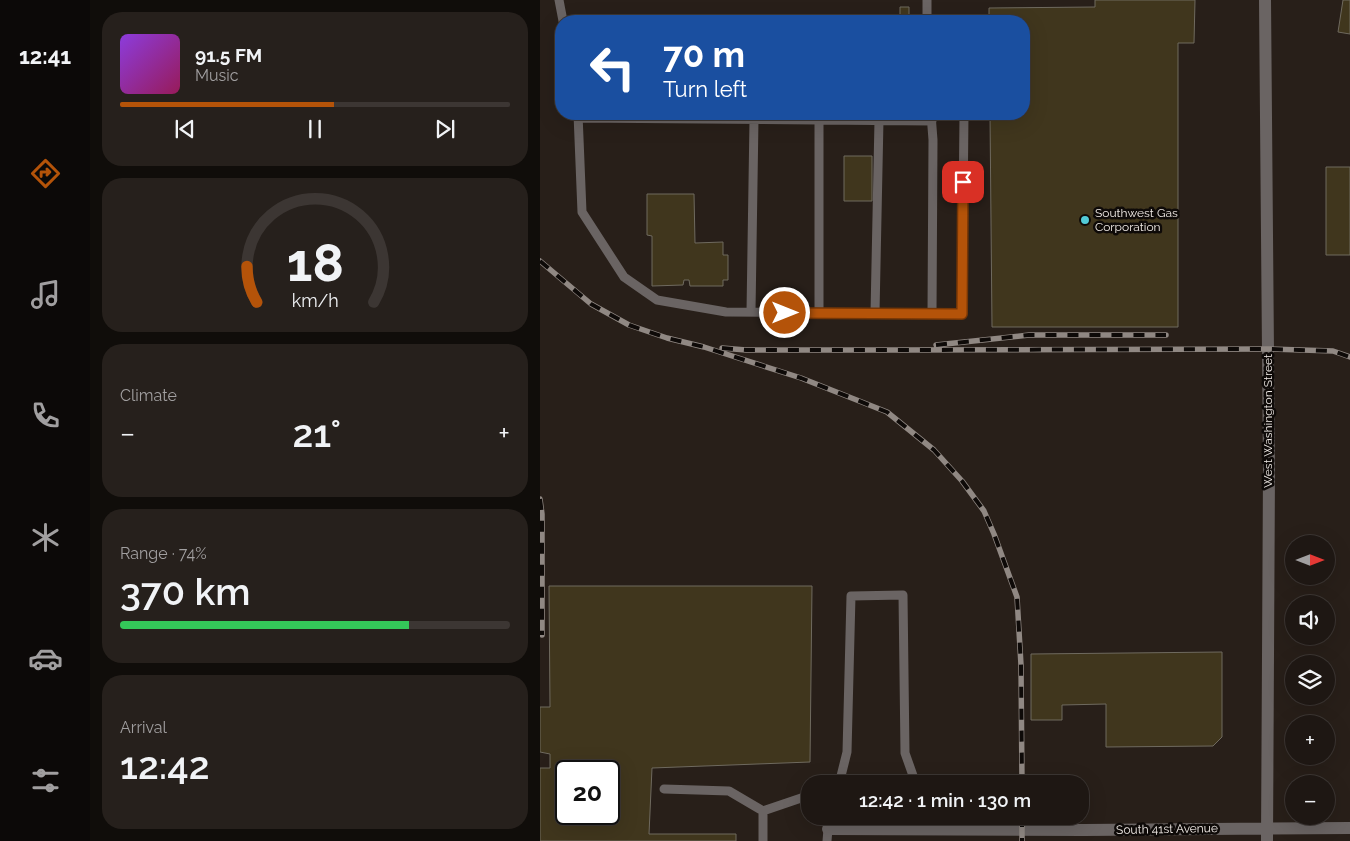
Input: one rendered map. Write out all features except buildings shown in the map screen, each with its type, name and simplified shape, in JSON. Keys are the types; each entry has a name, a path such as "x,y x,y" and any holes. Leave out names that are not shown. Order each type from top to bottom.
{"street":[{"name":"West Washington Street","path":"1265,0 1269,443 1267,841"},
{"name":"South 41st Avenue","path":"827,835 927,829 1350,828"}],"lane":[{"path":"560,0 562,15"},
{"path":"927,0 927,15"},
{"path":"578,120 582,212 624,277 657,300 726,312 962,314 964,120"},
{"path":"751,312 754,120"},
{"path":"819,313 819,120 879,120 875,313"},
{"path":"932,120 932,314"},
{"path":"841,775 847,752 851,596 903,595 905,753 913,775"},
{"path":"664,788 729,790 763,811"},
{"path":"763,811 801,798"},
{"path":"763,811 763,841"},
{"path":"926,825 927,829"}],"railway":[{"path":"540,261 591,304 629,325 801,378 887,412 934,450 962,481 984,511 1017,597 1021,665 1022,775"},
{"path":"936,345 1029,335 1166,335"},
{"path":"722,348 746,350 1268,349 1333,351 1350,357"},
{"path":"540,499 542,514 542,635"},
{"path":"1022,825 1022,841"}],"place":[{"name":"Southwest Gas Corporation","path":"1085,220"}],"route":[{"path":"785,313 962,314 963,182"}]}
